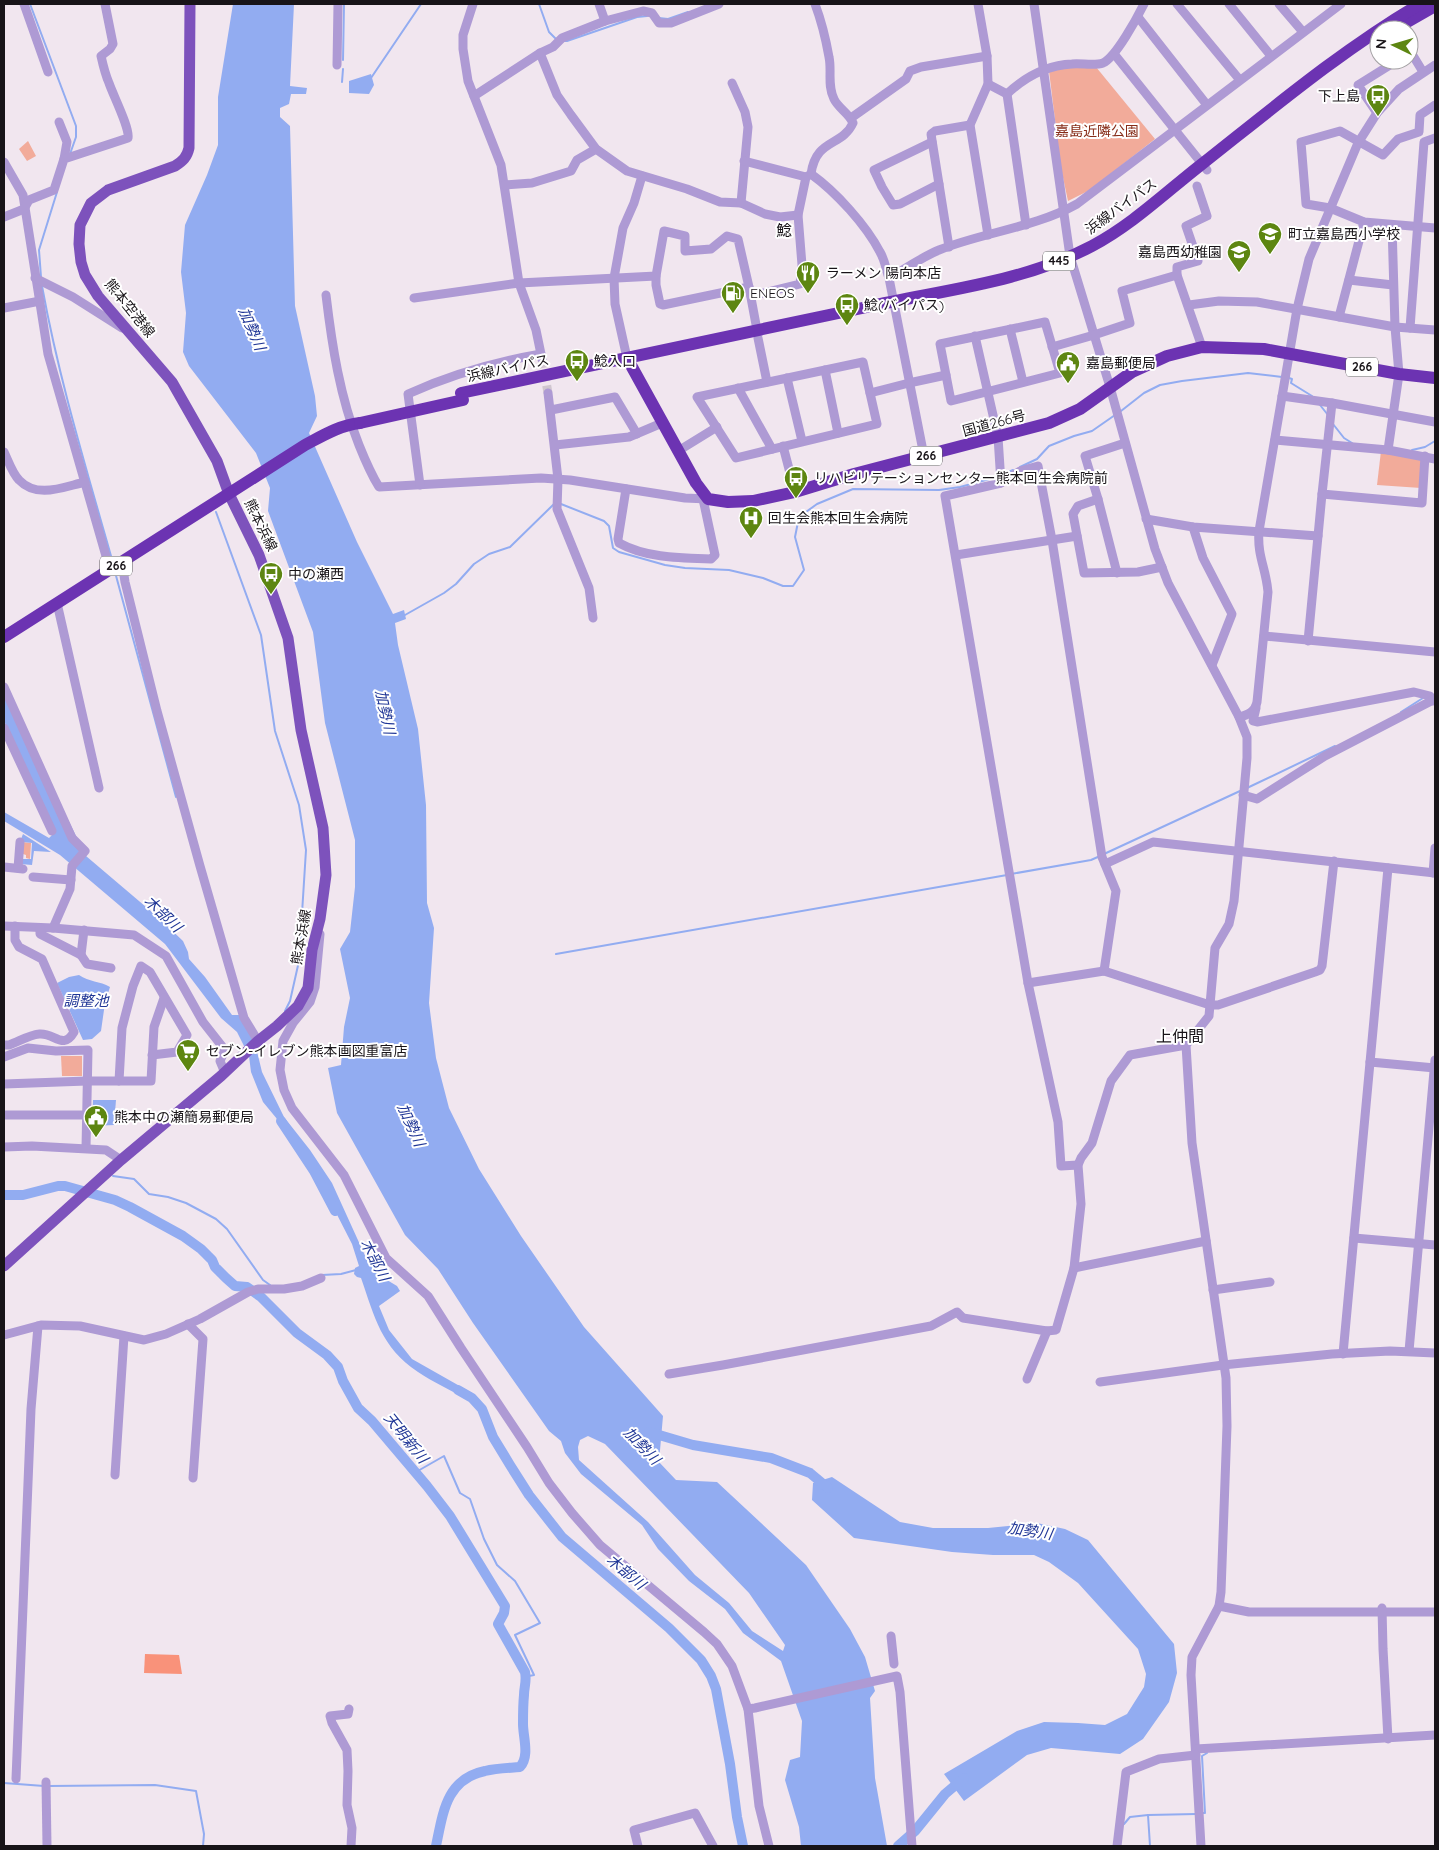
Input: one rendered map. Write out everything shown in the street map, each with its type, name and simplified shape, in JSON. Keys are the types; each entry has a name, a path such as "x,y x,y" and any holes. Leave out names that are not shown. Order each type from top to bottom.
{"highway":[{"name":"浜線バイパス","path":"1403,20 1420,4"},
{"name":"浜線バイパス","path":"1408,20 1435,6"},
{"name":"浜線バイパス","path":"4,637 305,445 334,430 393,407 462,397 894,305 1019,284 1071,260 1110,245 1138,226 1204,167 1310,78 1369,42"},
{"name":"浜線バイパス","path":"1204,167 1351,56 1369,45"},
{"name":"国道266号","path":"706,499 728,502 753,501 795,492 854,474 1062,419 1080,410 1132,372 1167,356 1202,346 1264,348 1400,374 1435,378"},
{"path":"628,361 706,499"}],"main road":[{"name":"熊本空港線","path":"190,4 189,148 187,155 183,161 175,166 118,185 99,196 86,212 80,225 81,262 85,275 98,296 172,382 217,461 232,492"},
{"name":"熊本浜線","path":"4,1266 122,1160 225,1073 258,1041 277,1026 298,1006 308,988 312,950 320,918 326,875 323,828 301,730 288,638 259,555 232,492"}],"street":[{"path":"24,4 48,72"},
{"path":"69,157 128,138 129,136 100,56 110,50 113,44 105,4"},
{"path":"336,64 338,4"},
{"path":"420,486 408,394 429,384 504,360 541,357 536,330 519,283 501,165 468,82 463,49 466,25 473,4"},
{"path":"599,4 605,21"},
{"path":"474,96 540,53 553,47 562,38 605,21 643,11 652,13 659,23 670,24 719,4"},
{"path":"767,382 750,291 738,239 727,236 711,249 685,251 685,236 664,231 656,276 660,304 663,305 750,291 800,284 802,265 798,215 812,165 818,152 850,130 853,123 851,118 834,101 829,80 830,58 815,4"},
{"path":"978,4 987,56 988,84 970,125 988,235"},
{"path":"669,1374 723,1366 932,1326 957,1312 963,1318 1046,1331 1056,1330 1074,1268 1081,1204 1078,1165 1092,1143 1111,1082 1130,1055 1186,1045 1209,1016 1209,997 1215,948 1229,924 1234,901 1248,758 1247,737 1239,716 1168,583 1146,519 1110,387 1071,260 1034,4"},
{"path":"1007,94 1017,85 1044,69 1070,64 1102,64 1115,55 1144,4"},
{"path":"1177,4 1239,79"},
{"path":"1229,4 1271,56"},
{"path":"1279,4 1303,32"},
{"path":"889,278 938,250 1064,212 1303,32 1335,5"},
{"path":"1138,17 1206,105"},
{"path":"540,53 558,95 596,149 627,171 687,189 720,202 741,203 765,214 780,216 798,215"},
{"path":"1115,55 1176,129 1204,167"},
{"path":"851,118 906,79 910,71 921,67 987,56"},
{"path":"1243,795 1257,799 1325,756 1434,700 1430,696 1414,692 1257,722 1254,721 1268,592 1266,575 1259,551 1260,531 1289,353 1309,259 1358,143 1377,113 1395,93 1435,65"},
{"path":"1419,66 1423,72"},
{"path":"1377,113 1358,85 1382,70"},
{"path":"732,83 745,112 748,128 741,203"},
{"path":"988,84 1007,94"},
{"path":"1007,94 1026,225"},
{"path":"1435,105 1420,115 1418,132 1398,139 1383,155 1358,143 1340,131 1301,142 1306,204 1330,208 1364,222 1435,228"},
{"path":"4,217 24,209 29,200 54,190 69,157 67,142 59,122"},
{"path":"949,247 931,134 936,130 970,125"},
{"path":"1410,328 1424,142 1435,138"},
{"path":"932,142 874,170 893,205 900,204 940,184"},
{"path":"505,185 532,182 571,171 577,160 596,149"},
{"path":"744,161 809,175 835,193 856,218 880,252 889,278 924,456"},
{"path":"4,162 23,195 48,354 110,570"},
{"path":"628,361 615,304 614,278 620,240 626,218 634,203 642,176"},
{"path":"1197,186 1207,216 1186,226 1198,261 1177,267 1176,275 1202,346"},
{"path":"1339,317 1364,222"},
{"path":"1388,450 1400,374 1395,327 1392,225"},
{"path":"1052,347 1130,322 1122,291 1176,275"},
{"path":"414,298 519,283 656,276"},
{"path":"36,278 73,297 126,330"},
{"path":"1348,280 1393,285"},
{"path":"326,295 332,345 357,421 370,472 379,488 541,478 558,479 626,489 685,498 706,499 715,555 711,559 669,558 631,550 619,543 618,539 626,489"},
{"path":"4,308 40,301"},
{"path":"1188,305 1219,301 1257,302 1395,327 1435,330"},
{"path":"1045,322 1060,373 952,401 940,344 975,336 1045,322"},
{"path":"1010,329 1023,382"},
{"path":"975,336 998,437 1001,483"},
{"path":"863,362 877,424 736,458 697,397 767,382 863,362"},
{"path":"825,370 838,433"},
{"path":"870,393 909,382 946,375"},
{"path":"787,378 802,441"},
{"path":"738,388 772,449"},
{"path":"548,393 558,479 556,509 589,588 593,618"},
{"path":"551,410 615,396 637,434"},
{"path":"1282,396 1435,422"},
{"path":"1308,641 1332,403"},
{"path":"555,446 630,437 662,423"},
{"path":"678,451 717,427"},
{"path":"1276,440 1388,450 1435,459"},
{"path":"1117,573 1085,456 1125,443"},
{"path":"783,446 795,492"},
{"path":"4,452 18,480 34,490 47,491 86,482"},
{"path":"1322,494 1422,503 1425,456"},
{"path":"1078,1165 1061,1166 1058,1122 1028,983 945,496 1001,483 1020,471 1038,466 1052,540 1102,857 1116,891 1104,971"},
{"path":"1098,500 1078,506 1073,514 1084,573 1138,572 1162,567"},
{"path":"1146,519 1193,527 1318,536"},
{"path":"1193,527 1203,558 1232,614 1212,665"},
{"path":"956,555 1077,536"},
{"path":"122,562 125,582 157,711 200,866 244,1018 258,1041"},
{"path":"57,603 99,788"},
{"path":"1264,636 1435,652"},
{"path":"4,687 72,838 85,851 72,866 70,889 53,928"},
{"path":"1239,716 1247,715 1256,708"},
{"path":"4,728 52,831"},
{"path":"4,867 20,868 22,856 20,842"},
{"path":"1105,864 1153,842 1434,873 1435,848"},
{"path":"1028,983 1104,971 1210,1005 1218,1005 1320,970 1334,861"},
{"path":"1343,1354 1388,868"},
{"path":"33,877 71,880"},
{"path":"320,918 316,987 310,1002 293,1023 283,1041 280,1070 284,1090 292,1108 344,1174 386,1258 428,1296 549,1483 572,1513 600,1545 704,1632 716,1644 732,1666 752,1709 750,1737 759,1806 769,1846"},
{"path":"4,926 84,930 134,935 166,956 203,1022 225,1050 220,1062 225,1073"},
{"path":"4,1045 41,1034 49,1034 57,1040 63,1041 71,1038 74,1032 42,959 19,947 15,940 14,926"},
{"path":"40,928 40,934 81,955 87,964 111,968"},
{"path":"81,955 84,930"},
{"path":"119,1081 122,1028 133,986 141,966 150,972 187,1035 177,1052 152,1054"},
{"path":"4,1084 151,1081 154,1028 164,998"},
{"path":"1186,1045 1192,1142 1226,1378 1228,1426 1225,1518 1219,1606 1192,1657 1191,1675 1202,1846"},
{"path":"4,1057 28,1048 56,1051 88,1050 86,1148"},
{"path":"1370,1062 1435,1065 1409,1351"},
{"path":"4,1116 87,1115"},
{"path":"4,1147 106,1150 122,1160"},
{"path":"1354,1238 1435,1245"},
{"path":"1074,1268 1206,1241"},
{"path":"4,1335 38,1326 80,1326 144,1340 166,1334 188,1324 248,1292 258,1289 284,1289 302,1286 321,1278"},
{"path":"1212,1290 1270,1282"},
{"path":"188,1324 203,1339 193,1478"},
{"path":"16,1779 31,1409 38,1326"},
{"path":"1027,1379 1046,1331"},
{"path":"115,1475 124,1336"},
{"path":"1100,1382 1223,1365 1343,1354 1390,1350 1435,1353"},
{"path":"1219,1606 1250,1612 1381,1613"},
{"path":"1388,1739 1381,1608 1435,1611"},
{"path":"891,1636 894,1664"},
{"path":"752,1709 897,1676 900,1692 912,1846"},
{"path":"349,1709 348,1714 330,1716 346,1750 348,1771 347,1805 352,1828 351,1846"},
{"path":"1117,1846 1126,1772 1159,1759 1196,1752 1435,1735"},
{"path":"46,1782 47,1846"},
{"path":"638,1846 634,1830 695,1814 714,1846"}],"green space":[{"name":"嘉島近隣公園","path":"1070,67 1096,67 1155,139 1090,190 1068,201 1061,168 1049,71"},
{"path":"28,141 36,156 27,161 19,149"},
{"path":"1381,451 1425,457 1421,488 1377,485"},
{"path":"22,842 31,843 30,859 26,858 26,855 23,854"},
{"path":"61,1056 82,1056 82,1076 62,1076"}],"shaded area":[{"path":"145,1654 179,1655 182,1674 144,1673"}],"water":[{"path":"233,4 294,4 290,86 307,88 306,94 291,94 289,104 280,108 280,117 290,126 295,306 315,396 317,416 309,433 357,542 393,614 404,610 406,619 395,623 398,645 418,729 426,805 427,903 434,928 429,1003 436,1058 449,1108 479,1169 521,1236 584,1327 663,1416 659,1462 676,1480 717,1482 806,1565 850,1629 865,1657 875,1691 870,1698 875,1778 887,1846 801,1846 799,1827 785,1780 790,1760 800,1757 802,1721 781,1661 743,1633 725,1609 689,1581 658,1549 642,1525 581,1474 565,1453 561,1441 549,1431 473,1323 438,1269 405,1235 337,1113 328,1068 341,1065 344,1027 350,998 340,949 350,932 355,887 355,840 325,723 313,632 268,511 270,488 256,453 189,366 183,352 186,313 181,272 185,225 218,145 218,97","holes":["588,1436 605,1444 749,1593 785,1645 783,1651 752,1631 729,1603 695,1575 648,1522 579,1460 578,1447 580,1440"]},
{"path":"371,74 374,85 369,94 349,93 349,81"},
{"path":"4,691 86,856 183,941 189,959 205,977 232,1015 241,1015 254,1039 262,1072 284,1117 310,1150 332,1183 367,1260 382,1277 397,1286 400,1291 379,1306 389,1330 412,1359 472,1393 465,1399 418,1372 395,1352 387,1342 375,1319 361,1278 354,1274 355,1268 359,1266 352,1244 306,1154 263,1102 251,1072 249,1056 237,1032 221,1018 165,944 60,855 4,821 4,812 49,838 55,832 4,721"},
{"path":"23,834 51,852 34,851 32,865 20,864 21,859 31,859 32,843 23,842 21,839"},
{"name":"調整池","path":"79,975 110,987 105,1003 101,1031 92,1039 83,1040 57,983 69,977"},
{"path":"93,1100 116,1100 114,1125 92,1126"},
{"path":"832,1477 900,1522 933,1528 988,1528 1037,1523 1065,1529 1088,1540 1174,1644 1177,1673 1169,1702 1143,1739 1120,1754 1051,1748 1027,1755 964,1801 944,1774 1017,1731 1044,1722 1105,1725 1127,1714 1144,1687 1146,1674 1138,1649 1078,1583 1049,1562 1034,1555 952,1552 854,1538 812,1500 813,1483"}],"waterway":[{"path":"30,4 76,126 76,137 70,154"},
{"path":"343,60 344,4"},
{"path":"371,78 421,4"},
{"path":"539,4 549,32 556,39"},
{"path":"659,18 668,19 688,12"},
{"path":"564,41 637,17 647,16"},
{"path":"342,82 343,69"},
{"path":"41,277 39,250 57,192"},
{"path":"42,286 65,391 113,563"},
{"path":"1121,411 1144,393 1160,385 1248,373 1282,377"},
{"path":"1289,378 1292,379 1291,383 1312,396"},
{"path":"1320,405 1328,415"},
{"path":"1020,467 1037,459 1049,446 1092,431 1115,415"},
{"path":"1333,424 1344,438 1352,443"},
{"path":"1412,450 1425,447 1435,441"},
{"path":"1004,474 1013,470"},
{"path":"561,504 604,521 609,526 613,548 619,552 665,565 729,570 763,578 783,586 793,586 804,570 795,537 799,517 817,504 853,489 939,490 960,487 997,477"},
{"path":"405,615 444,593 456,584 474,564 489,554 510,547 554,504"},
{"path":"216,512 261,635 275,731 299,805 306,850 299,961 290,1001 285,1011"},
{"path":"115,572 176,797"},
{"path":"1401,712 1423,698"},
{"path":"1247,788 1335,746"},
{"path":"1104,854 1240,791"},
{"path":"1011,874 1091,860 1100,856"},
{"path":"556,954 1007,875"},
{"name":"木部川","path":"281,1121 314,1171 335,1211"},
{"path":"113,1176 134,1179 149,1194 168,1197 186,1203 216,1219 227,1229 263,1280 270,1285"},
{"name":"天明新川","path":"4,1195 23,1195 65,1186 115,1200 183,1236 201,1249 212,1260 215,1267 235,1286 247,1287 261,1297 297,1333 327,1355 338,1367 343,1381 358,1408 372,1421 450,1516 505,1606 504,1613 498,1624 526,1675 523,1702 525,1757 520,1767 485,1771 472,1775 462,1781 448,1799 436,1846"},
{"path":"322,1275 341,1274 356,1270"},
{"name":"木部川","path":"458,1390 472,1398 482,1409 493,1437 510,1465 529,1495 562,1537 669,1628 701,1660 711,1676 716,1689 743,1846"},
{"name":"加勢川","path":"649,1432 693,1445 771,1458 810,1473 828,1488"},
{"path":"416,1472 444,1456 460,1493 470,1499 484,1539 497,1565 515,1581 540,1623 515,1635 534,1675 524,1677"},
{"path":"1203,1813 1205,1813 1202,1756 1207,1753"},
{"name":"加勢川","path":"898,1846 915,1831 945,1794 964,1778"},
{"path":"4,1783 44,1786"},
{"path":"49,1786 155,1785 196,1791 204,1834 203,1846"},
{"path":"1124,1824 1130,1817 1196,1814"},
{"path":"1148,1815 1150,1846"}],"tunnel":[{"path":"542,359 548,393"}],"place":[{"name":"下上島","path":"1378,117"},
{"name":"町立嘉島西小学校","path":"1270,255"},
{"name":"嘉島西幼稚園","path":"1239,273"},
{"name":"ラーメン 陽向本店","path":"808,294"},
{"name":"ENEOS","path":"733,314"},
{"name":"鯰(バイパス)","path":"847,326"},
{"name":"鯰入口","path":"577,382"},
{"name":"嘉島郵便局","path":"1068,384"},
{"name":"リハビリテーションセンター熊本回生会病院前","path":"796,499"},
{"name":"回生会熊本回生会病院","path":"751,539"},
{"name":"中の瀬西","path":"271,595"},
{"name":"セブン-イレブン熊本画図重富店","path":"188,1072"},
{"name":"熊本中の瀬簡易郵便局","path":"96,1138"}],"district":[{"name":"鯰","path":"784,230"},
{"name":"上仲間","path":"1180,1036"}]}
